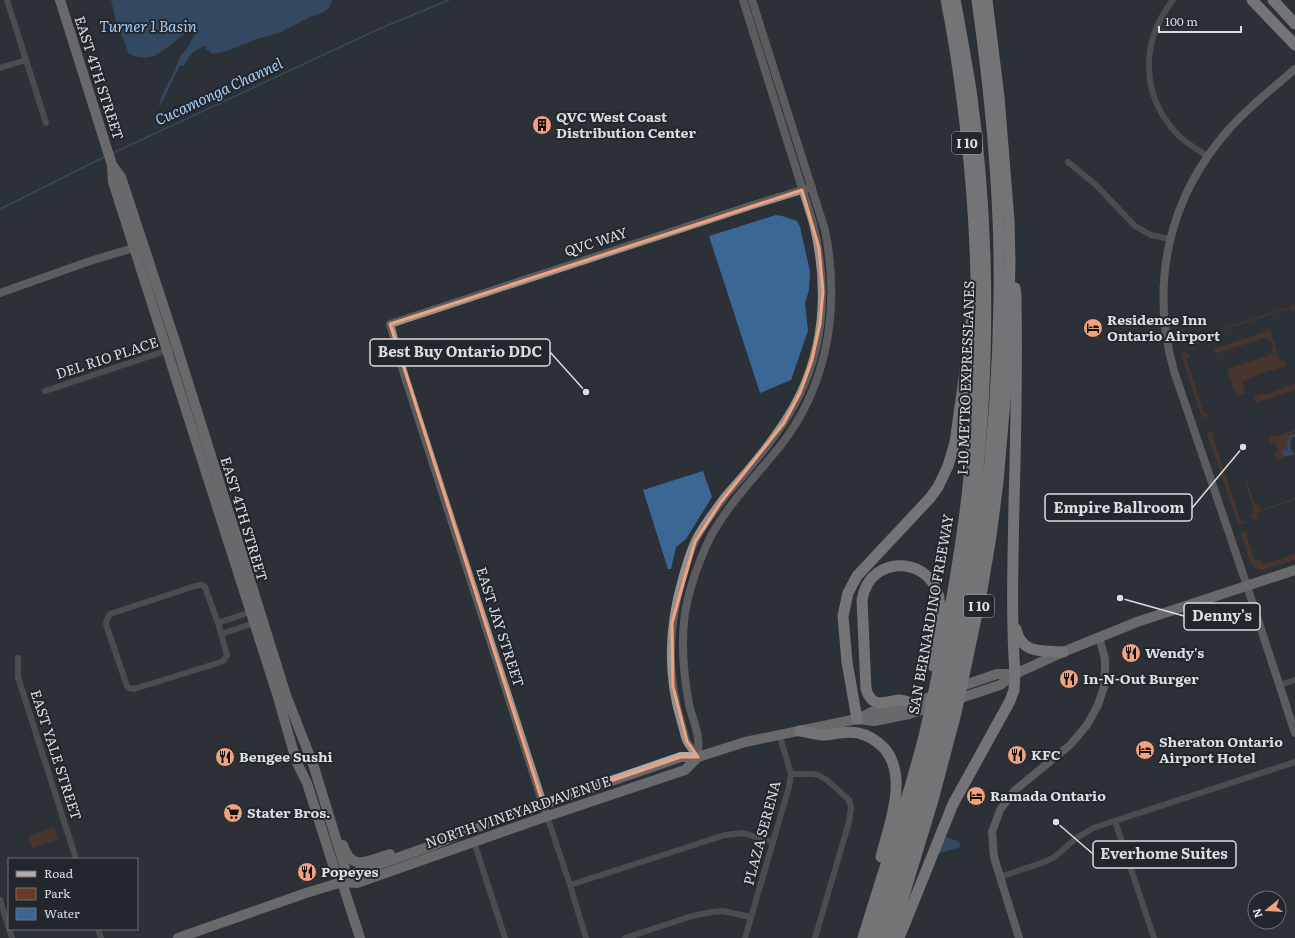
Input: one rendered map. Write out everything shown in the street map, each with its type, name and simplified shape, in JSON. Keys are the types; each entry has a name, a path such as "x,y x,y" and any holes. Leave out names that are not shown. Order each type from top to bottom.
{"highway":[{"name":"SAN BERNARDINO FREEWAY","path":"867,937 914,775 928,716 952,603 965,515 969,476 977,324 974,238 967,145 946,0"},
{"name":"I-10 METRO EXPRESSLANES","path":"867,937 920,785 931,745 946,679 966,569 981,449 986,337 984,229 971,90 955,0"},
{"name":"I-10 METRO EXPRESSLANES","path":"882,938 941,739 963,641 988,481 996,395 1000,299 996,170 984,50 977,0"},
{"name":"I 10","path":"892,938 933,800 956,712 982,590 991,536 1002,434 1006,388 1010,264 1009,221 1004,145 987,0"},
{"path":"1252,0 1295,45"},
{"path":"1273,0 1295,24"},
{"path":"899,938 953,804 1010,701 1014,690 1015,674 1012,565 1017,414 1017,344 1016,295 1010,264"},
{"path":"857,719 845,643 843,616 845,602 857,576 930,498 942,480 948,466 958,423 976,288"},
{"path":"910,708 900,700 886,703 875,702 868,695 865,682 862,611 863,595 866,585 875,575 880,571 893,566 911,566 923,572 933,583 939,597 940,605 934,643 928,716"},
{"path":"1013,614 1018,637 1027,647 1032,650 1063,652"},
{"path":"800,731 822,735 849,731 862,734 880,744 887,752 894,767 897,781 895,802 868,902 867,937"}],"main road":[{"name":"EAST 4TH STREET","path":"60,0 112,165 121,177 166,350 254,623 297,763 307,784 335,871 342,882 360,938"},
{"name":"EAST 4TH STREET","path":"139,246 177,347 286,695 316,775 345,868 342,882"},
{"name":"NORTH VINEYARD AVENUE","path":"910,708 977,693 1000,685 1015,674 1063,652 1137,622 1295,570"},
{"name":"NORTH VINEYARD AVENUE","path":"178,938 342,882 357,872 472,829 681,757 698,757 745,742 857,719 874,721 997,674 1015,674"},
{"name":"NORTH VINEYARD AVENUE","path":"342,882 357,883 547,816 685,770 698,757"},
{"path":"316,775 324,785 346,853 352,861 358,863 398,853 408,854"},
{"path":"425,859 427,854 431,851 463,838 472,829"}],"street":[{"path":"7,0 46,123"},
{"path":"698,757 687,740 679,715 673,686 670,653 672,623 677,596 684,571 695,542 721,502 784,423 800,393 812,360 820,324 823,291 819,248 813,223 744,0"},
{"path":"698,757 698,738 689,707 683,664 683,632 690,588 698,564 711,536 729,508 782,444 807,402 819,373 829,336 832,301 830,254 825,230 752,0"},
{"path":"1173,0 1160,19 1151,44 1149,58 1151,84 1159,106 1171,127 1180,137 1208,157"},
{"path":"0,68 26,60"},
{"path":"1295,69 1246,112 1215,146 1196,176 1182,202 1174,222 1164,279 1163,299 1167,344 1174,371 1295,733"},
{"path":"1068,162 1096,185 1135,226 1151,235 1170,239"},
{"name":"QVC WAY","path":"390,324 731,212 812,188"},
{"path":"0,292 139,246"},
{"name":"EAST JAY STREET","path":"390,324 586,938"},
{"name":"DEL RIO PLACE","path":"45,391 177,347"},
{"path":"202,585 205,587 221,634 226,655 224,660 134,689 127,686 106,624 106,620 110,614 202,585"},
{"path":"218,623 250,612"},
{"path":"221,634 254,623"},
{"path":"1019,938 994,857 992,832 1000,810 1014,791 1070,745 1087,725 1098,705 1104,687 1105,671 1105,659 1099,637"},
{"name":"EAST YALE STREET","path":"18,658 18,677 76,858"},
{"path":"1280,685 1295,680"},
{"name":"PLAZA SERENA","path":"745,938 789,787 791,774 779,734"},
{"path":"1000,877 1047,861 1056,856 1075,839 1093,828 1295,762"},
{"path":"791,774 812,774 823,777 849,800 851,808 849,822 815,938"},
{"path":"1115,821 1154,938"},
{"path":"570,885 725,835 743,833 773,842"},
{"path":"474,842 505,938"},
{"path":"0,900 8,925"},
{"path":"624,938 692,916 712,912 729,912 751,917"}],"highlighted area":[{"path":"802,190 819,248 823,291 820,324 812,360 800,393 784,423 721,502 695,542 672,623 673,686 687,741 698,757 681,757 543,804 390,324"}],"green space":[{"path":"1295,305 1295,311 1292,312 1290,308 1199,338 1200,342 1193,347 1187,345 1186,341"},
{"path":"1270,330 1280,361 1284,360 1286,365 1242,381 1245,393 1236,396 1227,369 1273,354 1271,349 1274,348 1270,339 1268,340 1267,337 1215,354 1214,349"},
{"path":"1184,351 1190,355 1190,357 1186,358 1204,414 1208,413 1209,415 1202,418 1181,352"},
{"path":"1295,384 1295,390 1256,403 1254,397"},
{"path":"1295,430 1295,434 1290,436 1288,449 1281,452 1281,454 1285,456 1291,455 1277,460 1274,453 1278,451 1275,443 1271,444 1269,436 1272,434 1274,437"},
{"path":"1215,431 1212,434 1241,522 1246,522 1238,525 1207,433"},
{"path":"1245,482 1247,482 1255,505 1258,504 1261,510 1295,498 1295,500 1256,513 1258,519 1253,520 1251,514 1255,513"},
{"path":"1249,531 1246,534 1255,561 1260,560 1263,565 1295,554 1295,560 1262,570 1254,568 1250,562 1241,533"},
{"path":"54,827 58,840 32,848 28,836"}],"water":[{"name":"Turner 1 Basin","path":"111,0 332,0 329,8 324,12 310,17 279,33 260,38 227,51 213,54 206,49 206,46 198,49 190,55 184,66 180,65 160,106 162,95 175,70 180,56 186,50 197,31 193,27 167,48 153,56 137,57 129,54 116,21"},
{"path":"776,215 797,221 800,227 810,271 809,290 805,303 808,331 791,380 760,393 709,236"},
{"path":"1295,434 1295,437 1292,437 1290,447 1295,454 1285,456 1281,451 1288,449 1288,438"},
{"path":"703,471 712,497 686,539 676,547 671,569 668,569 643,490"},
{"path":"946,837 958,841 961,847 937,854"}],"waterway":[{"name":"Cucamonga Channel","path":"113,153 381,28 449,0"},
{"name":"Cucamonga Channel","path":"0,209 106,156"}],"place":[{"name":"QVC West Coast Distribution Center","path":"542,125"},
{"name":"Residence Inn Ontario Airport","path":"1093,328"},
{"name":"Best Buy Ontario DDC","path":"586,392"},
{"name":"Empire Ballroom","path":"1243,447"},
{"name":"Denny's","path":"1120,598"},
{"name":"Wendy's","path":"1131,653"},
{"name":"In-N-Out Burger","path":"1069,679"},
{"name":"Sheraton Ontario Airport Hotel","path":"1145,750"},
{"name":"KFC","path":"1017,755"},
{"name":"Bengee Sushi","path":"225,757"},
{"name":"Ramada Ontario","path":"976,796"},
{"name":"Stater Bros.","path":"233,813"},
{"name":"Everhome Suites","path":"1056,822"},
{"name":"Popeyes","path":"307,872"}]}
